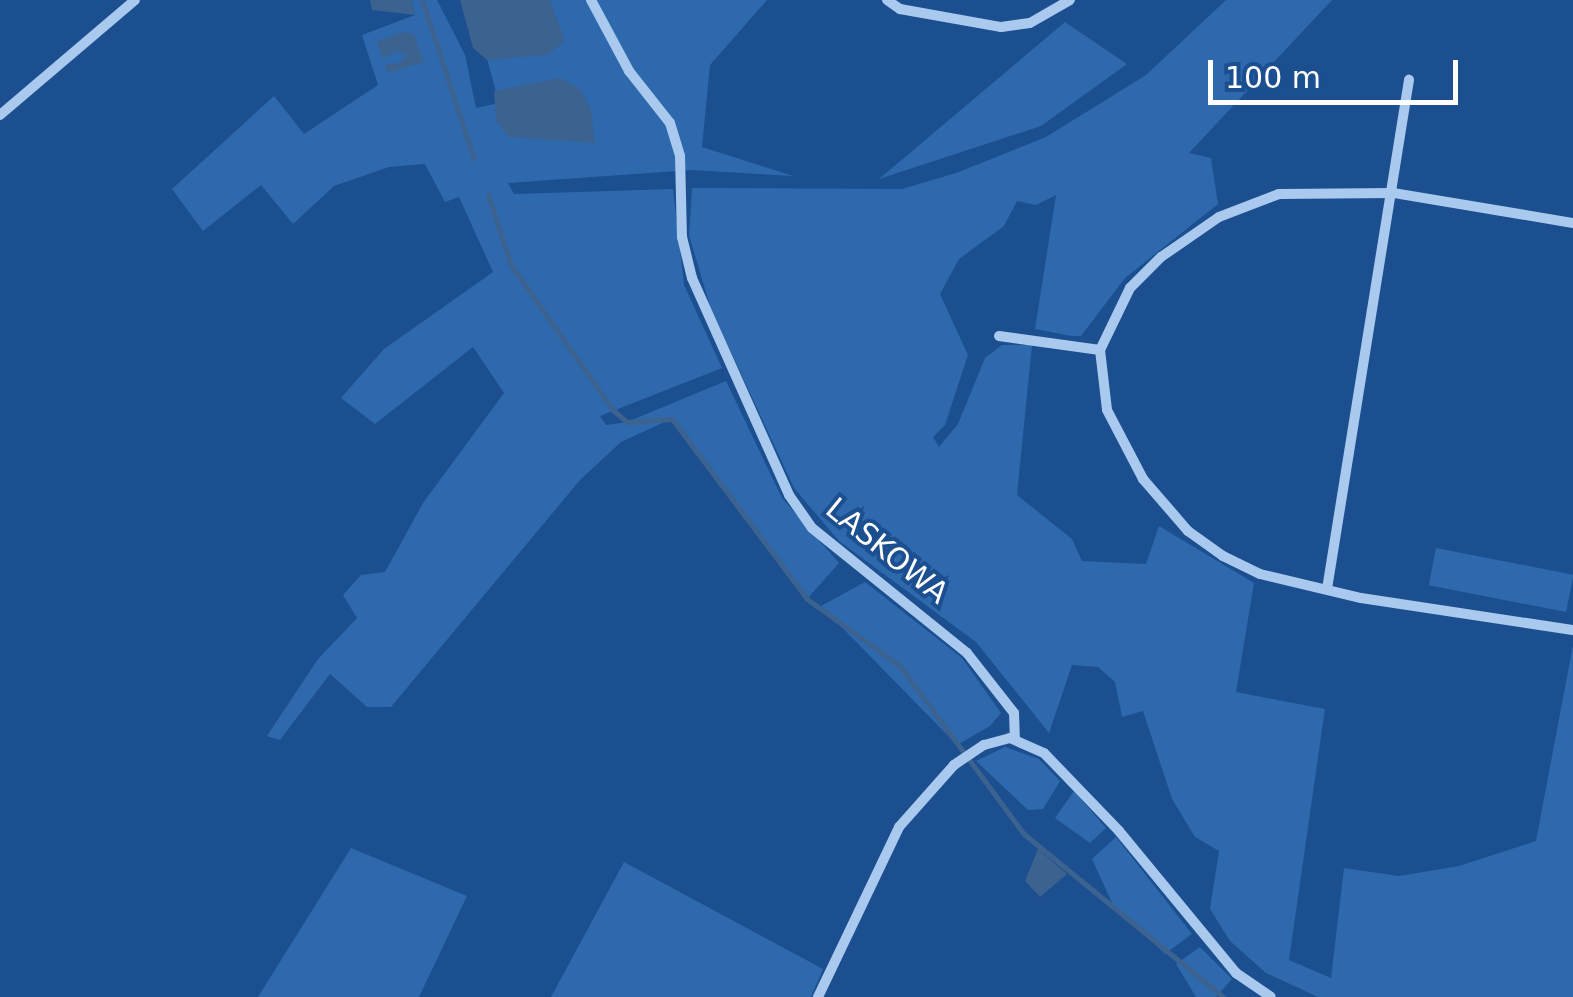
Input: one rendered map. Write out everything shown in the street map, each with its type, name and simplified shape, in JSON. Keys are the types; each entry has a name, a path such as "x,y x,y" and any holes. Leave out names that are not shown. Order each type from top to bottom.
{"street":[{"path":"0,115 135,0"},
{"name":"LASKOWA","path":"591,0 629,70 670,123 680,156 682,237 692,278 788,496 812,528 976,662 1014,713 1015,738"},
{"path":"887,0 900,9 1001,27 1030,23 1070,0"},
{"path":"1327,589 1394,193 1409,80"},
{"path":"1573,223 1394,193 1313,189 1245,204 1161,257 1130,288 1100,350 1114,427 1143,479 1188,531 1260,574 1573,630"},
{"path":"999,336 1100,350"},
{"path":"818,997 892,839 954,765 971,752 1015,738 1044,753 1087,796 1215,950 1270,997"}],"shaded area":[{"path":"370,0 411,0 415,15 372,10"},
{"path":"411,0 437,0 465,55 476,108 499,103 471,0 767,0 710,65 702,147 793,176 691,170 508,183 514,194 673,189 684,285 722,368 600,416 606,425 627,422 726,381 782,498 839,563 807,599 671,419 621,442 580,480 391,707 367,707 330,674 280,740 267,736 318,659 357,618 343,595 361,575 385,572 423,503 504,393 473,347 375,424 341,398 384,349 493,272 459,197 445,202 425,164 389,167 334,186 293,224 261,185 203,231 172,189 274,96 304,134 378,85 362,35 415,15"},
{"path":"460,0 550,0 565,41 547,55 487,60 473,48"},
{"path":"1226,0 1332,0 1189,153 1211,158 1218,204 1125,278 1081,336 1071,336 1035,329 1056,195 1036,205 1017,201 1004,226 959,259 940,294 968,355 945,425 933,437 939,447 958,424 985,358 1002,345 1032,345 1017,495 1072,539 1082,561 1146,564 1159,526 1254,583 1236,692 1325,709 1289,960 1331,978 1344,868 1399,876 1459,866 1536,841 1573,645 1573,997 1318,997 1266,973 1230,941 1210,909 1219,851 1195,837 1172,799 1143,711 1122,717 1115,682 1098,667 1072,665 1049,733 976,642 839,541 794,488 711,309 689,235 692,188 902,189 956,173 1046,137 1146,75"},
{"path":"1065,22 1127,64 1041,126 879,179"},
{"path":"402,32 414,34 424,62 388,73 385,64 400,63 407,54 395,51 383,59 377,42"},
{"path":"560,78 580,89 591,110 595,143 509,137 496,121 494,91"},
{"path":"1436,548 1573,575 1566,612 1429,585"},
{"path":"865,582 962,658 1001,713 990,726 957,745 821,606"},
{"path":"1005,747 1039,759 1060,781 1043,809 1028,810 976,761"},
{"path":"1074,791 1106,828 1090,843 1055,818"},
{"path":"1116,837 1192,934 1165,954 1113,905 1092,859"},
{"path":"351,848 467,896 419,997 258,997"},
{"path":"1038,849 1067,874 1040,897 1025,881"},
{"path":"624,862 823,969 811,997 551,997"},
{"path":"1200,947 1232,979 1216,997 1196,997 1176,964"}],"waterway":[{"path":"422,0 474,159"},
{"path":"488,195 511,265 613,410 627,422 672,419 807,599 900,666 1024,834 1223,997"}]}
